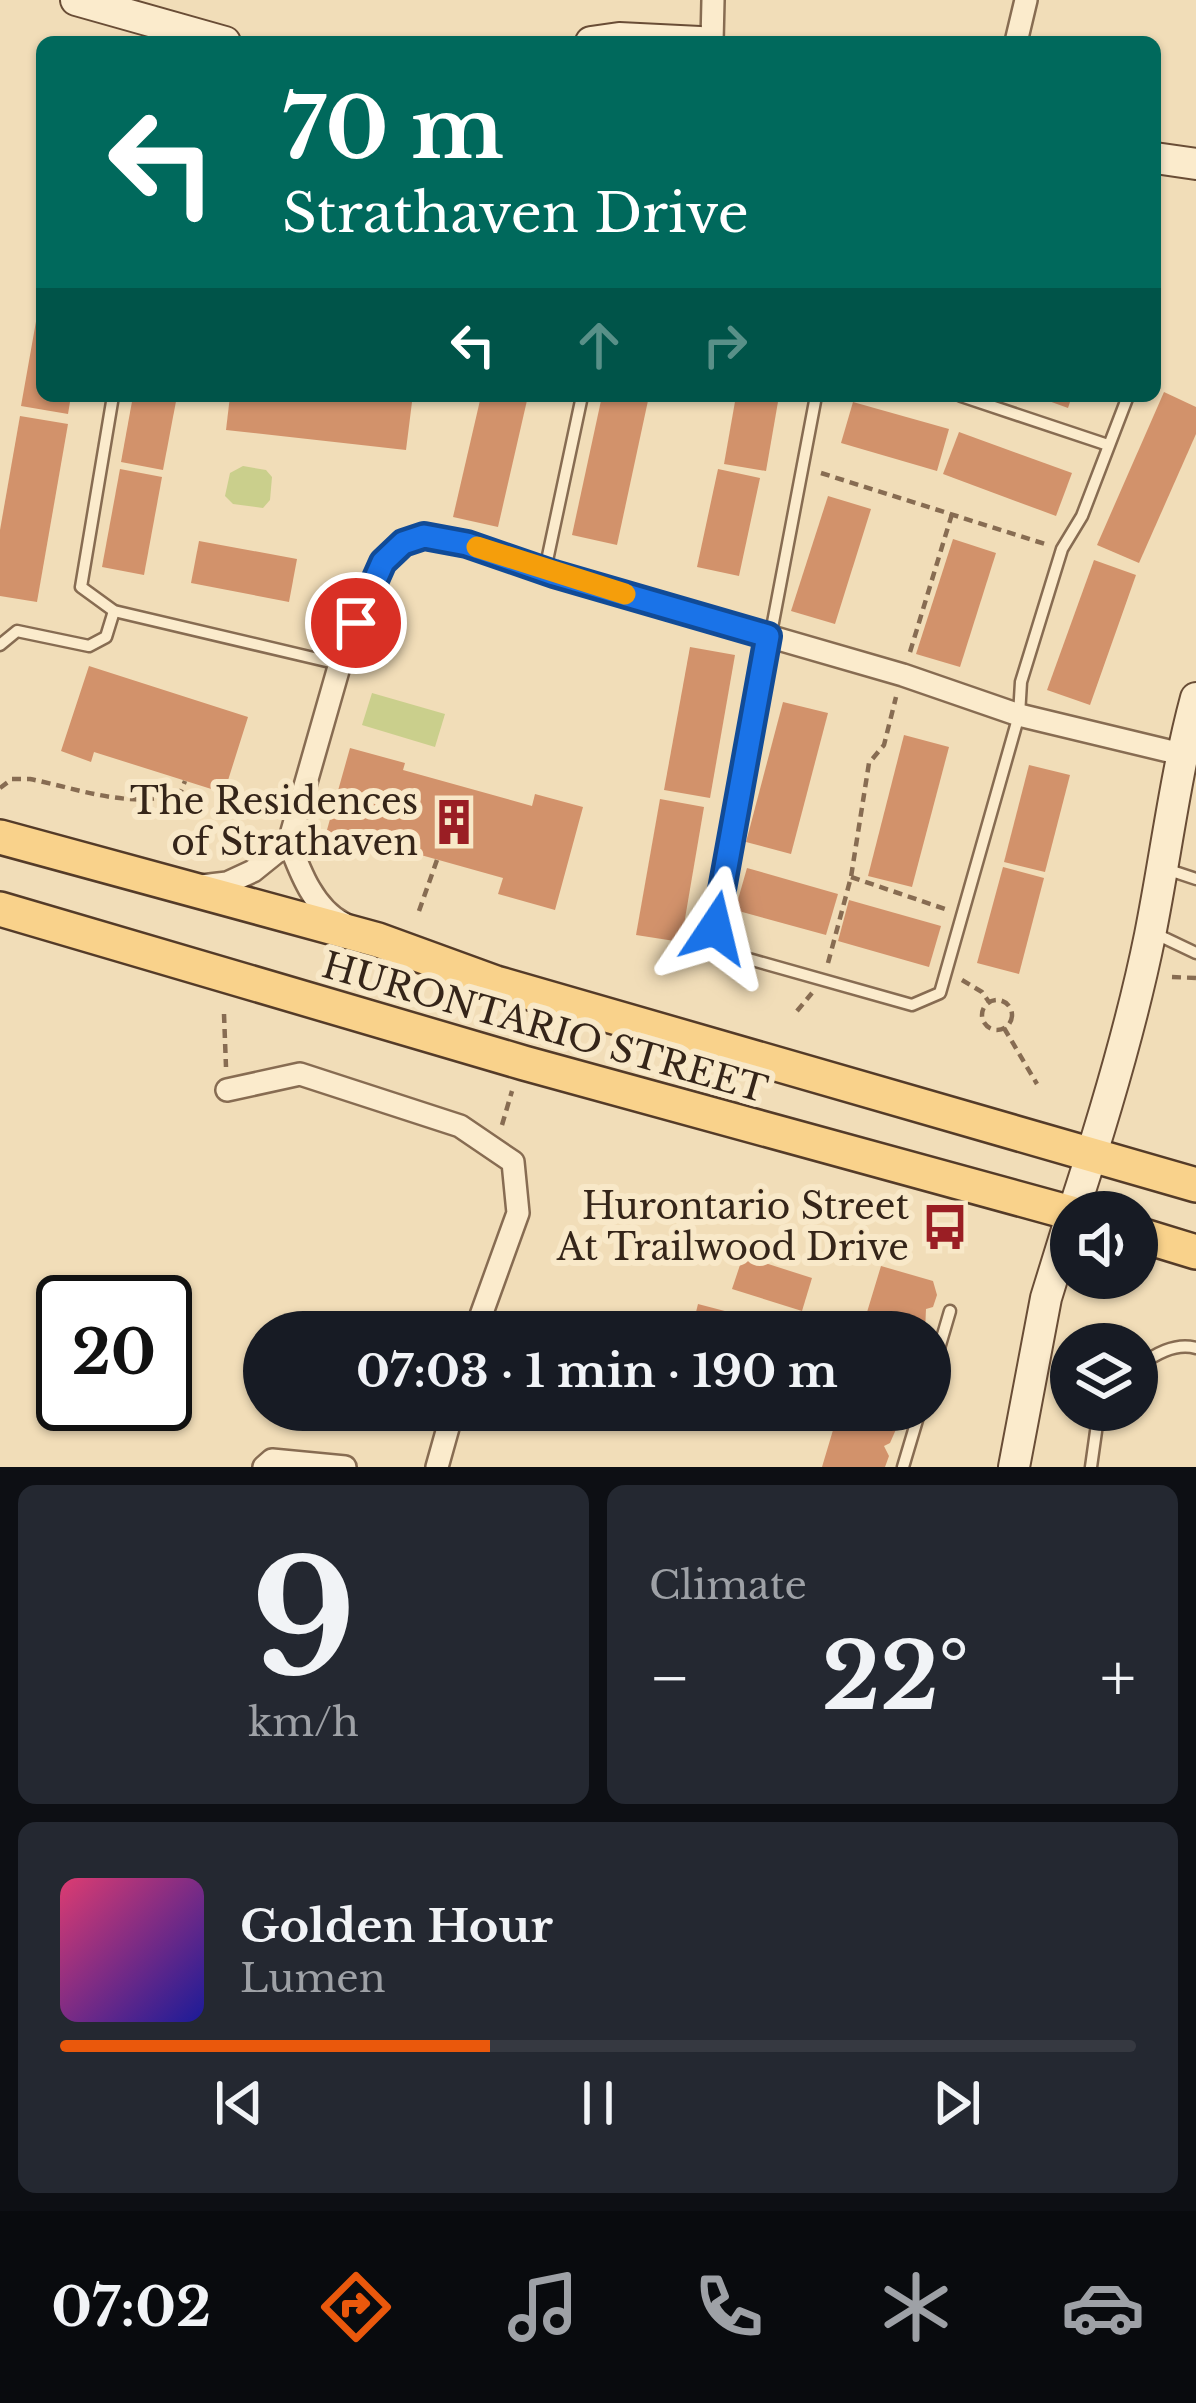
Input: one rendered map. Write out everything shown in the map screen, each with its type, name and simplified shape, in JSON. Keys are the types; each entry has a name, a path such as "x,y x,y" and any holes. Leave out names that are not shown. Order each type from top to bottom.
{"main road":[{"name":"HURONTARIO STREET","path":"0,837 378,940 496,983 1196,1185"},
{"name":"HURONTARIO STREET","path":"0,910 524,1063 1050,1208"},
{"path":"1158,1240 1196,1252"}],"street":[{"path":"76,0 204,36"},
{"path":"712,36 713,0"},
{"path":"1018,36 1027,0"},
{"path":"1161,159 1196,164"},
{"path":"187,889 240,877 289,842 339,664 383,562 403,543 424,536 903,675 1019,715 1180,754"},
{"path":"1080,1191 1106,1112 1151,932 1180,754 1196,698"},
{"path":"289,842 310,890 332,918 378,940"},
{"path":"227,1090 301,1075 460,1126 512,1162 518,1213 483,1311"},
{"path":"1014,1467 1050,1285"},
{"path":"437,1467 447,1431"},
{"path":"264,1467 272,1460 345,1467"}],"lane":[{"path":"112,402 81,587 115,611 339,664"},
{"path":"545,570 581,402"},
{"path":"815,402 715,928 737,956 912,1005 940,993 1019,715 1021,682 1062,549 1082,516 1126,402"},
{"path":"979,402 1108,445"},
{"path":"0,645 17,631 88,646 106,637 115,611"},
{"path":"1160,867 1196,879"},
{"path":"1151,932 1196,953"},
{"path":"1158,1352 1186,1345 1196,1348"},
{"path":"903,1467 914,1431"},
{"path":"1091,1467 1096,1431"}],"path":[{"path":"800,467 1062,549"},
{"path":"797,1011 824,980 851,877 869,763 884,745 952,514"},
{"path":"0,788 12,779 29,779 140,800 165,798 181,790 185,781"},
{"path":"419,911 437,860"},
{"path":"851,877 962,914"},
{"path":"946,971 982,992 989,1002"},
{"path":"998,1000 1010,1008 1012,1017 1004,1028 994,1030 983,1023 983,1009 989,1002 998,1000"},
{"path":"224,1014 227,1090"},
{"path":"1004,1028 1037,1084"},
{"path":"495,1148 524,1063"}],"green space":[{"path":"243,466 266,470 272,477 270,500 263,508 233,504 225,496 230,473"},
{"path":"372,693 445,714 435,747 362,725"}],"building":[{"path":"36,322 36,402 70,402 68,414 21,406"},
{"path":"1164,392 1196,407 1196,434 1139,563 1097,545"},
{"path":"132,402 176,402 163,470 121,462"},
{"path":"229,402 412,402 406,450 226,430"},
{"path":"480,402 527,402 498,527 453,517"},
{"path":"601,402 648,402 617,545 572,535"},
{"path":"735,402 778,402 766,471 724,464"},
{"path":"853,402 949,429 937,471 841,443"},
{"path":"20,416 68,424 37,602 0,596 0,530"},
{"path":"959,432 1072,473 1056,516 943,474"},
{"path":"120,469 162,477 144,575 102,567"},
{"path":"718,469 760,478 739,576 697,567"},
{"path":"828,496 871,509 835,624 791,611"},
{"path":"953,539 996,553 960,667 916,654"},
{"path":"199,541 297,559 289,602 191,583"},
{"path":"1094,560 1136,575 1090,705 1047,690"},
{"path":"690,647 735,655 710,798 664,790"},
{"path":"89,666 248,717 224,793 94,752 91,762 61,751"},
{"path":"783,702 828,713 791,854 746,842"},
{"path":"904,735 949,747 912,887 868,876"},
{"name":"The Residences of Strathaven","path":"350,748 405,763 403,770 532,806 535,794 583,807 555,910 498,894 503,878 378,843 376,851 325,837"},
{"path":"1029,765 1070,775 1045,872 1004,862"},
{"path":"660,799 704,807 681,942 636,935"},
{"path":"1003,867 1044,878 1019,974 977,963"},
{"path":"747,868 838,894 826,935 735,910"},
{"path":"849,900 941,926 929,967 838,941"},
{"path":"743,1256 812,1278 802,1311 732,1289"},
{"path":"881,1266 933,1281 937,1295 926,1311 867,1311"},
{"path":"698,1304 725,1311 696,1311"},
{"path":"833,1431 895,1431 884,1446 889,1456 885,1467 822,1467"}],"slow traffic":[{"path":"477,547 625,594"}],"place":[{"name":"The Residences of Strathaven","path":"454,822"},
{"name":"Hurontario Street At Trailwood Drive","path":"945,1227"}],"route":[{"path":"356,623 383,562 403,543 424,536 467,544 768,636 715,928"}]}
